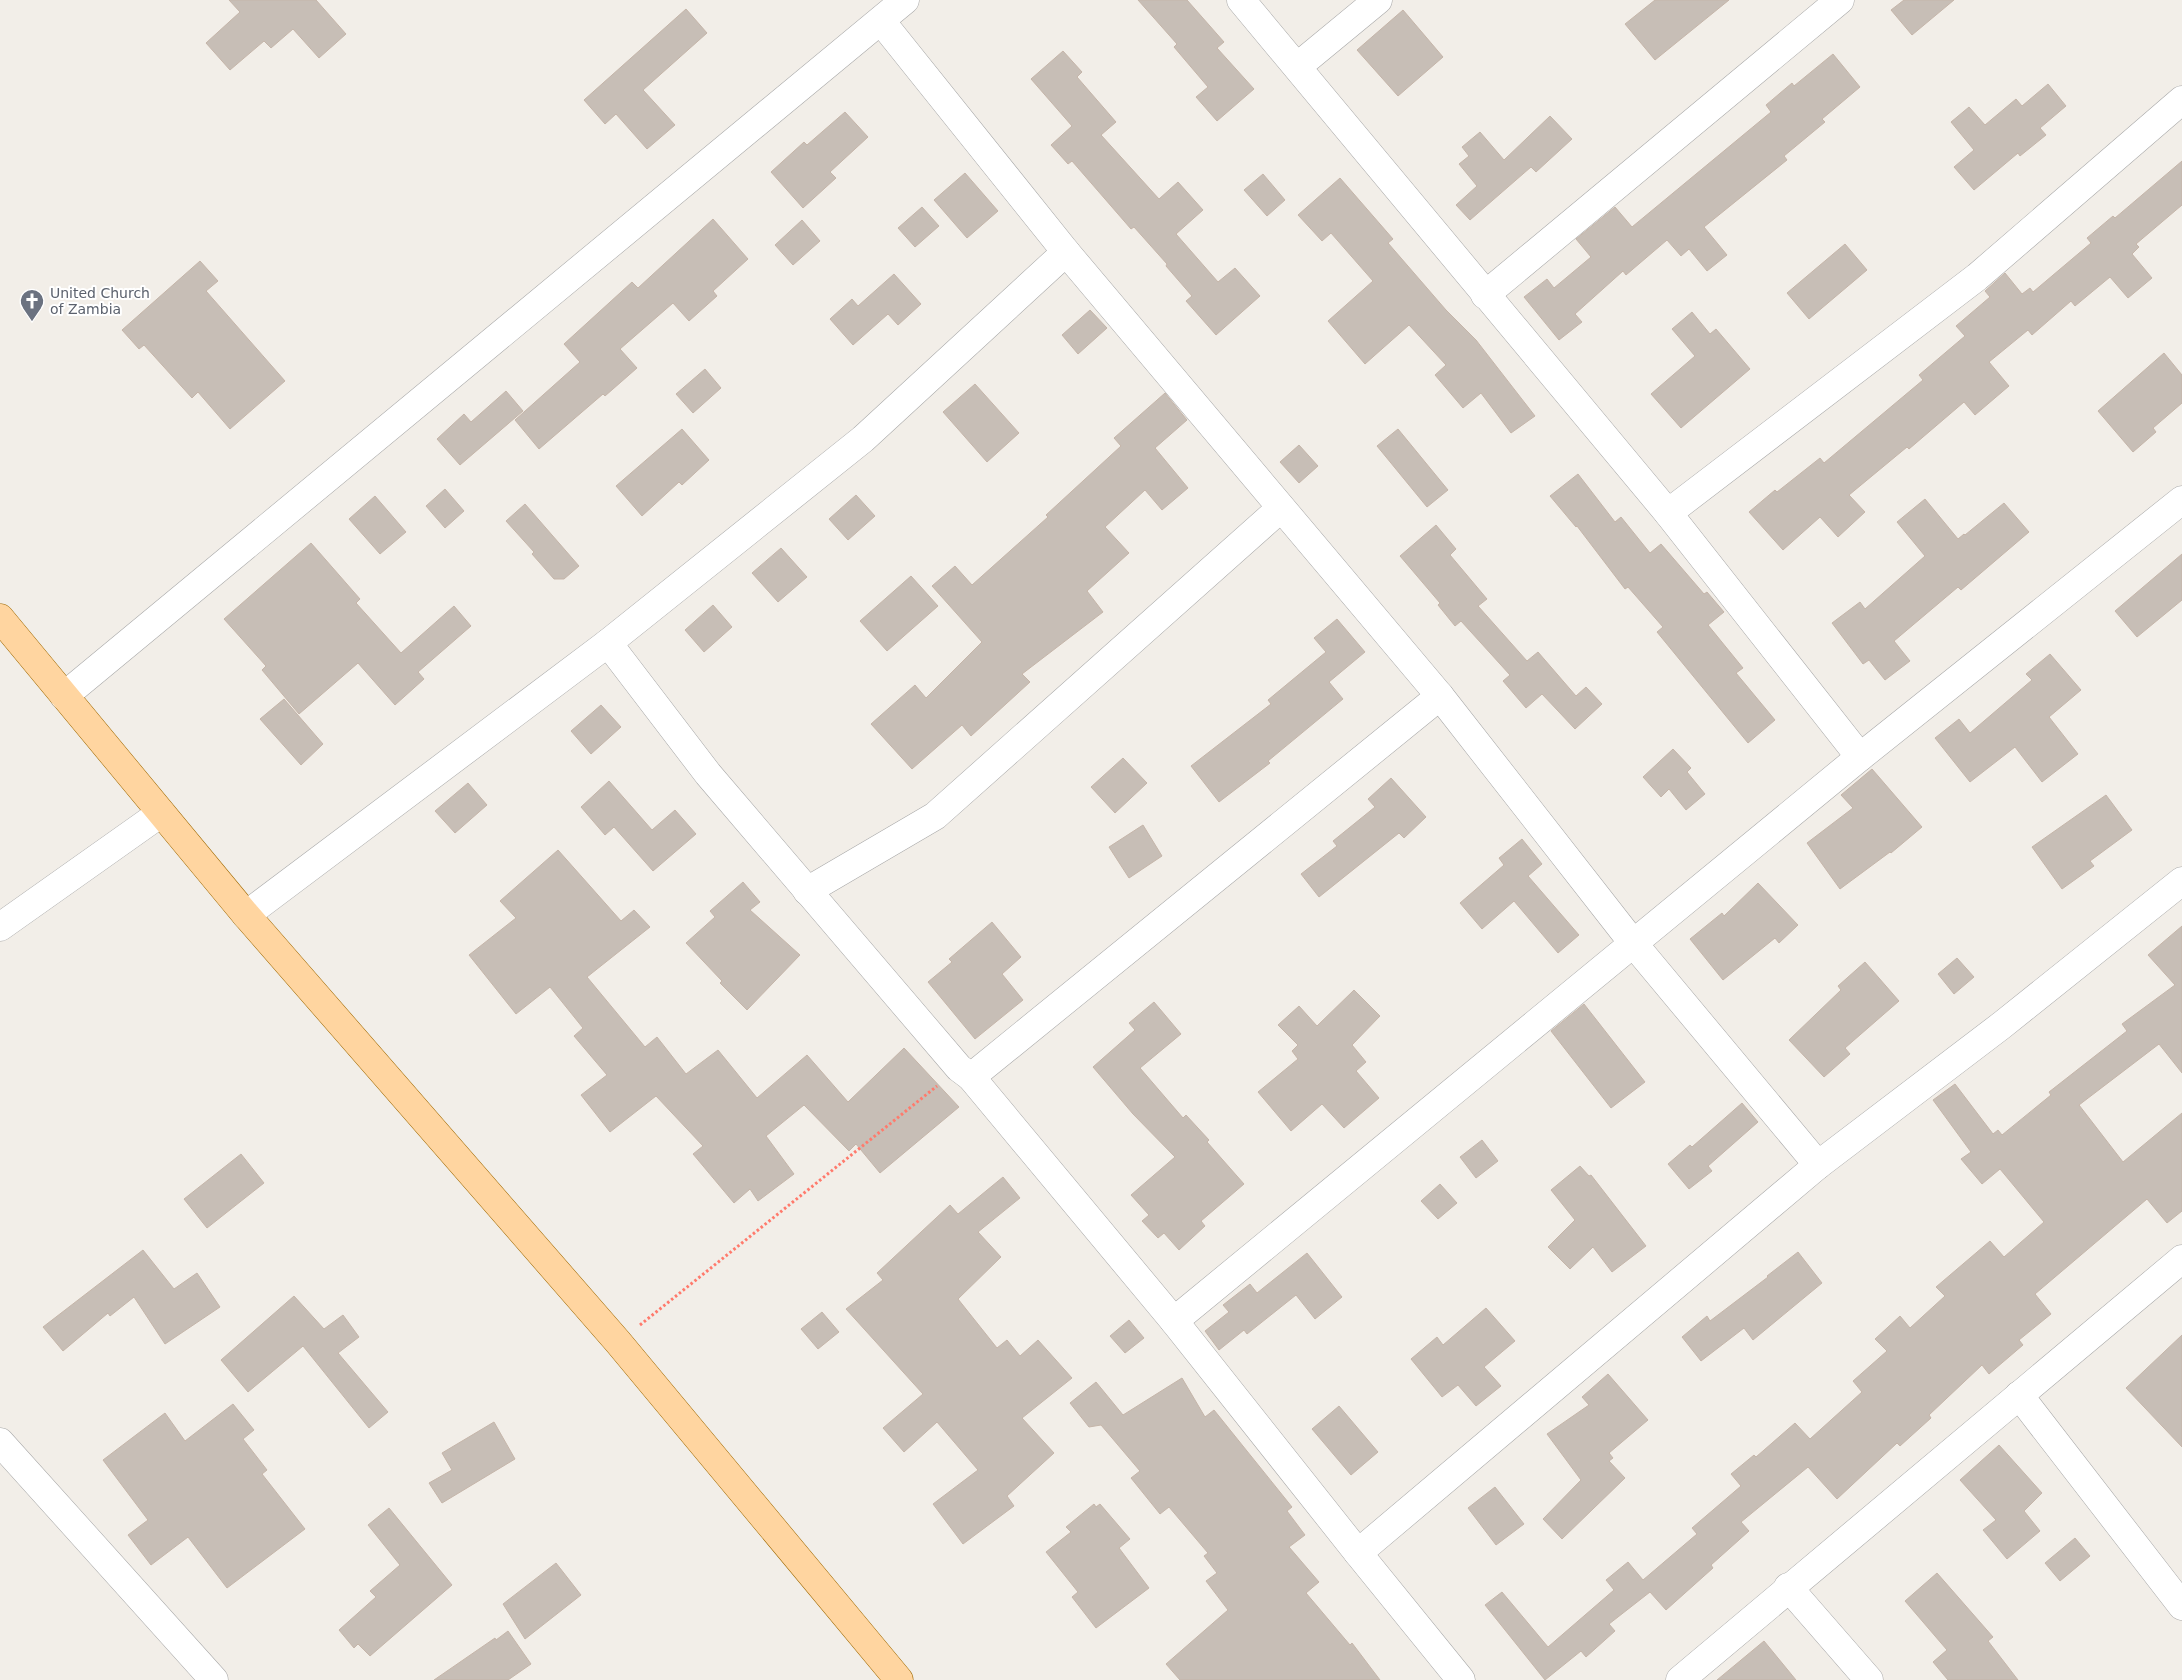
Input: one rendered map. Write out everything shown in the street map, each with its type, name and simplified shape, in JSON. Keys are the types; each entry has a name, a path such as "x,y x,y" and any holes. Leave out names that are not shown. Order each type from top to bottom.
{"main road":[{"path":"0,618 246,914 618,1342 899,1680"}],"street":[{"path":"64,696 464,363 905,0"},
{"path":"1241,0 1298,66 1668,513 1860,757"},
{"path":"1298,66 1378,0"},
{"path":"1486,294 1840,0"},
{"path":"880,21 1066,252 1440,696 1633,943 1818,1165"},
{"path":"1668,513 1977,277 2182,100"},
{"path":"246,914 608,643 863,439 1066,252"},
{"path":"1174,1321 1860,757 2182,500"},
{"path":"807,891 935,816 1281,508"},
{"path":"608,643 708,774 965,1073 1174,1321 1358,1553 1462,1680"},
{"path":"965,1073 1440,696"},
{"path":"0,927 161,813"},
{"path":"1358,1553 1818,1165 2002,1026 2182,881"},
{"path":"1680,1680 2182,1259"},
{"path":"2019,1395 2182,1606"},
{"path":"0,1442 214,1680"},
{"path":"1788,1588 1868,1680"}],"path":[{"path":"618,1342 965,1073"}],"building":[{"path":"229,0 316,0 346,34 319,58 293,29 271,48 264,41 230,70 206,43 240,12"},
{"path":"1138,0 1187,0 1224,42 1217,48 1254,89 1217,121 1196,97 1208,87 1174,47 1177,44"},
{"path":"1655,0 1729,0 1655,60 1625,24"},
{"path":"1904,0 1954,0 1912,35 1891,10"},
{"path":"686,9 707,33 643,90 675,125 647,149 616,114 605,124 584,100"},
{"path":"1403,10 1443,57 1398,96 1357,50"},
{"path":"1063,51 1082,72 1077,77 1116,122 1101,135 1159,199 1178,182 1203,210 1176,234 1218,282 1235,268 1260,296 1216,335 1186,301 1192,296 1166,266 1167,264 1134,227 1131,229 1072,161 1068,164 1051,145 1072,126 1031,79"},
{"path":"1833,54 1860,87 1822,119 1825,122 1784,156 1787,160 1704,227 1727,255 1707,271 1689,249 1681,256 1667,240 1626,275 1623,271 1575,314 1582,322 1559,340 1524,297 1547,279 1554,288 1591,257 1576,239 1615,207 1632,227 1771,112 1766,105 1792,83 1794,86"},
{"path":"2048,84 2066,106 2040,128 2046,135 2020,156 2018,153 1974,190 1954,167 1974,150 1951,122 1969,107 1985,125 2016,99 2022,106"},
{"path":"845,112 868,137 830,172 836,178 803,208 771,172 804,142 807,145"},
{"path":"1550,116 1572,139 1536,172 1531,167 1470,220 1456,205 1477,186 1459,164 1469,156 1462,147 1480,132 1504,160"},
{"path":"2182,161 2182,205 2136,244 2139,247 2132,254 2152,278 2128,298 2110,277 2075,306 2071,301 2032,335 2028,330 1989,362 2009,386 1975,415 1964,402 1909,449 1907,447 1849,495 1865,512 1838,537 1820,517 1783,550 1749,512 1775,490 1777,492 1820,458 1824,463 1923,380 1919,375 1965,336 1956,326 1990,297 1985,291 2005,273 2022,294 2030,288 2033,292 2091,243 2087,238 2113,216 2115,218"},
{"path":"965,173 998,211 967,238 934,200"},
{"path":"1263,174 1285,200 1267,216 1244,190"},
{"path":"1340,178 1393,239 1388,243 1446,310 1476,340 1535,416 1511,433 1481,393 1463,408 1435,375 1446,365 1409,325 1365,364 1328,321 1373,281 1331,233 1322,241 1298,215"},
{"path":"922,207 939,226 915,247 898,228"},
{"path":"713,219 748,259 713,291 717,296 689,321 673,303 620,349 637,368 605,396 603,394 539,449 515,420 580,362 564,344 632,282 638,288"},
{"path":"802,220 820,241 793,265 775,245"},
{"path":"1845,244 1867,270 1809,319 1787,293"},
{"path":"200,261 218,281 206,291 285,381 230,429 198,392 192,398 144,345 139,349 122,330"},
{"path":"894,274 921,304 898,325 888,314 853,345 830,319 852,299 858,306"},
{"path":"1090,310 1107,328 1078,354 1062,335"},
{"path":"1692,312 1710,334 1716,329 1750,369 1681,428 1651,394 1695,356 1672,329"},
{"path":"2164,353 2182,375 2182,403 2153,428 2156,432 2133,452 2098,411"},
{"path":"705,369 721,388 693,413 676,394"},
{"path":"975,384 1019,433 987,462 943,412"},
{"path":"506,391 523,411 460,465 437,439 464,414 471,422"},
{"path":"1165,393 1187,420 1155,448 1188,488 1162,510 1145,490 1105,527 1129,553 1087,591 1103,612 1022,674 1030,682 971,736 962,725 912,769 871,724 915,685 926,698 982,642 932,586 955,566 972,585 1048,517 1046,515 1121,446 1114,438"},
{"path":"682,429 709,460 682,485 679,482 642,516 616,486"},
{"path":"1398,429 1448,490 1427,507 1377,446"},
{"path":"1299,445 1318,466 1299,483 1280,462"},
{"path":"1578,474 1615,522 1621,517 1650,553 1661,544 1704,594 1707,592 1724,612 1708,625 1743,668 1736,673 1775,720 1748,743 1657,632 1663,627 1628,587 1625,589 1577,526 1550,496"},
{"path":"445,489 464,511 445,528 426,506"},
{"path":"856,495 875,516 848,540 829,519"},
{"path":"375,496 406,532 380,554 349,519"},
{"path":"1925,499 1958,539 2004,503 2029,532 1961,590 1958,587 1894,641 1910,661 1885,680 1869,660 1863,664 1832,623 1860,602 1865,609 1925,556 1897,522"},
{"path":"525,504 579,566 564,579 554,579 532,554 534,552 506,521"},
{"path":"1436,525 1456,549 1450,555 1487,599 1478,606 1527,661 1538,652 1576,696 1586,687 1602,704 1575,729 1542,694 1526,708 1503,681 1510,675 1461,621 1455,626 1438,605 1440,603 1400,556"},
{"path":"311,543 360,599 356,603 401,653 454,606 471,626 418,672 424,679 395,705 358,663 299,714 262,670 266,666 224,619"},
{"path":"781,548 807,577 778,602 752,573"},
{"path":"2182,554 2182,600 2137,637 2115,611"},
{"path":"911,576 938,606 887,651 860,621"},
{"path":"713,605 732,627 704,652 685,630"},
{"path":"1337,619 1365,652 1329,682 1343,699 1268,761 1270,763 1219,802 1191,766 1271,704 1268,700 1326,652 1314,638"},
{"path":"2050,654 2081,690 2049,717 2078,754 2042,782 2015,747 1970,782 1935,738 1959,719 1970,733 2032,680 2026,674"},
{"path":"284,699 323,744 301,765 260,719"},
{"path":"601,705 621,727 591,754 571,731"},
{"path":"1673,749 1691,768 1687,772 1705,794 1686,810 1669,789 1661,797 1643,777"},
{"path":"1123,758 1147,783 1115,813 1091,787"},
{"path":"1872,769 1922,827 1891,853 1840,889 1807,843 1853,808 1841,795"},
{"path":"1391,778 1426,817 1404,838 1399,833 1319,897 1301,874 1337,846 1333,841 1375,807 1368,799"},
{"path":"609,781 652,830 675,810 696,834 653,871 614,827 605,835 581,807"},
{"path":"468,783 487,805 455,833 435,811"},
{"path":"2106,795 2132,830 2090,861 2094,866 2062,889 2032,847"},
{"path":"1143,825 1162,856 1129,878 1109,847"},
{"path":"1522,839 1542,864 1528,876 1579,935 1558,953 1514,901 1482,929 1460,903 1504,865 1499,858"},
{"path":"558,850 621,921 634,910 650,927 587,977 645,1047 657,1037 686,1074 718,1050 757,1098 807,1055 848,1102 904,1048 959,1107 880,1173 856,1144 849,1151 804,1105 766,1136 794,1174 758,1201 750,1189 734,1203 693,1154 703,1146 656,1096 610,1132 581,1095 607,1075 574,1036 583,1028 550,987 516,1014 469,955 516,918 500,901"},
{"path":"743,882 760,902 750,910 800,955 747,1010 720,983 722,981 686,943 715,917 710,911"},
{"path":"1758,883 1798,925 1779,943 1775,938 1723,980 1690,939 1722,913 1724,916"},
{"path":"992,922 1021,957 1002,974 1023,1000 975,1039 928,982 952,962 949,959"},
{"path":"2182,926 2182,1073 2159,1044 2079,1105 2123,1162 2182,1113 2182,1211 2167,1223 2147,1199 2035,1294 2051,1314 2019,1340 2023,1345 1989,1374 1982,1365 1929,1415 1931,1418 1900,1446 1897,1443 1837,1499 1808,1467 1741,1522 1749,1531 1711,1565 1713,1568 1666,1610 1650,1592 1609,1624 1615,1631 1586,1657 1581,1651 1545,1680 1485,1605 1502,1592 1548,1647 1614,1590 1606,1580 1628,1562 1643,1580 1697,1534 1692,1528 1741,1486 1731,1474 1754,1455 1756,1457 1795,1423 1810,1439 1862,1392 1853,1381 1887,1351 1875,1339 1900,1316 1910,1328 1945,1296 1936,1287 1990,1241 2004,1257 2044,1222 2000,1169 1982,1184 1961,1159 1971,1152 1933,1100 1955,1084 1993,1134 1998,1130 2002,1135 2051,1095 2049,1092 2127,1031 2122,1024 2175,985 2148,955"},
{"path":"1957,958 1974,977 1954,994 1938,974"},
{"path":"1865,962 1899,1001 1845,1048 1850,1054 1824,1077 1789,1040 1841,990 1838,986"},
{"path":"1354,990 1380,1016 1352,1045 1366,1062 1356,1071 1379,1098 1344,1128 1322,1104 1291,1131 1258,1092 1298,1059 1292,1051 1298,1045 1278,1025 1299,1006 1317,1026"},
{"path":"1154,1002 1181,1034 1140,1068 1183,1118 1186,1115 1209,1140 1207,1142 1244,1184 1201,1221 1205,1226 1179,1250 1164,1233 1158,1238 1142,1221 1149,1215 1131,1195 1175,1157 1133,1114 1093,1067 1135,1030 1129,1023"},
{"path":"1584,1004 1645,1082 1611,1108 1551,1031"},
{"path":"1742,1103 1758,1122 1708,1166 1712,1171 1689,1189 1668,1164 1690,1145 1692,1147"},
{"path":"1482,1140 1498,1161 1476,1178 1460,1157"},
{"path":"241,1154 264,1183 207,1228 184,1199"},
{"path":"1580,1166 1589,1176 1591,1175 1646,1246 1612,1272 1593,1247 1570,1269 1548,1247 1575,1220 1551,1190"},
{"path":"1003,1177 1020,1198 978,1232 1001,1257 958,1299 997,1348 1007,1340 1020,1356 1038,1340 1072,1378 1022,1418 1054,1453 1007,1496 1014,1506 963,1544 933,1504 978,1470 937,1422 904,1452 883,1428 923,1394 846,1309 883,1280 877,1273 950,1205 958,1214"},
{"path":"1440,1184 1457,1203 1438,1219 1421,1201"},
{"path":"143,1250 174,1289 197,1273 220,1307 165,1344 134,1297 110,1316 108,1313 63,1351 43,1327"},
{"path":"1798,1252 1822,1283 1753,1340 1744,1328 1701,1361 1682,1337 1707,1316 1710,1321"},
{"path":"1307,1253 1342,1297 1315,1319 1296,1295 1247,1334 1244,1330 1219,1350 1205,1331 1229,1312 1223,1305 1250,1284 1257,1293"},
{"path":"294,1296 324,1329 343,1315 359,1337 338,1353 388,1412 369,1428 303,1346 248,1392 221,1360"},
{"path":"1486,1308 1515,1341 1484,1367 1501,1386 1476,1406 1458,1385 1442,1397 1411,1359 1437,1337 1443,1345"},
{"path":"822,1312 839,1332 818,1349 801,1329"},
{"path":"1129,1320 1144,1338 1125,1353 1110,1336"},
{"path":"2182,1335 2182,1447 2126,1388"},
{"path":"1608,1374 1648,1420 1609,1453 1613,1458 1609,1461 1625,1478 1562,1539 1543,1519 1581,1480 1547,1434 1589,1405 1582,1397"},
{"path":"1182,1378 1205,1417 1214,1410 1292,1507 1287,1511 1305,1535 1289,1547 1319,1582 1306,1593 1350,1645 1352,1643 1380,1680 1180,1680 1166,1664 1228,1610 1206,1581 1217,1573 1204,1556 1208,1553 1169,1507 1160,1514 1131,1478 1140,1471 1101,1425 1089,1427 1070,1403 1096,1382 1123,1415"},
{"path":"233,1404 254,1430 243,1439 267,1470 262,1474 305,1529 227,1588 188,1537 151,1565 128,1535 148,1520 103,1460 165,1413 185,1441"},
{"path":"1339,1406 1378,1452 1351,1475 1312,1429"},
{"path":"494,1422 515,1459 442,1503 429,1483 452,1470 442,1453"},
{"path":"1999,1445 2042,1493 2024,1511 2040,1531 2007,1559 1983,1530 1996,1520 1960,1480"},
{"path":"1495,1487 1524,1524 1496,1545 1468,1508"},
{"path":"1094,1504 1096,1507 1100,1504 1130,1539 1119,1548 1149,1588 1096,1628 1072,1597 1078,1592 1046,1552 1071,1532 1066,1527"},
{"path":"389,1508 452,1585 370,1656 358,1644 354,1648 339,1630 376,1597 370,1591 400,1565 368,1525"},
{"path":"2075,1538 2090,1556 2060,1581 2045,1563"},
{"path":"556,1563 581,1595 525,1639 503,1604"},
{"path":"1937,1573 1993,1637 1988,1641 2018,1680 1948,1680 1933,1662 1947,1650 1905,1601"},
{"path":"508,1631 531,1664 508,1680 434,1680 495,1638 496,1640"},
{"path":"1764,1641 1796,1680 1717,1680"}],"place":[{"name":"United Church of Zambia","path":"32,322"}]}
